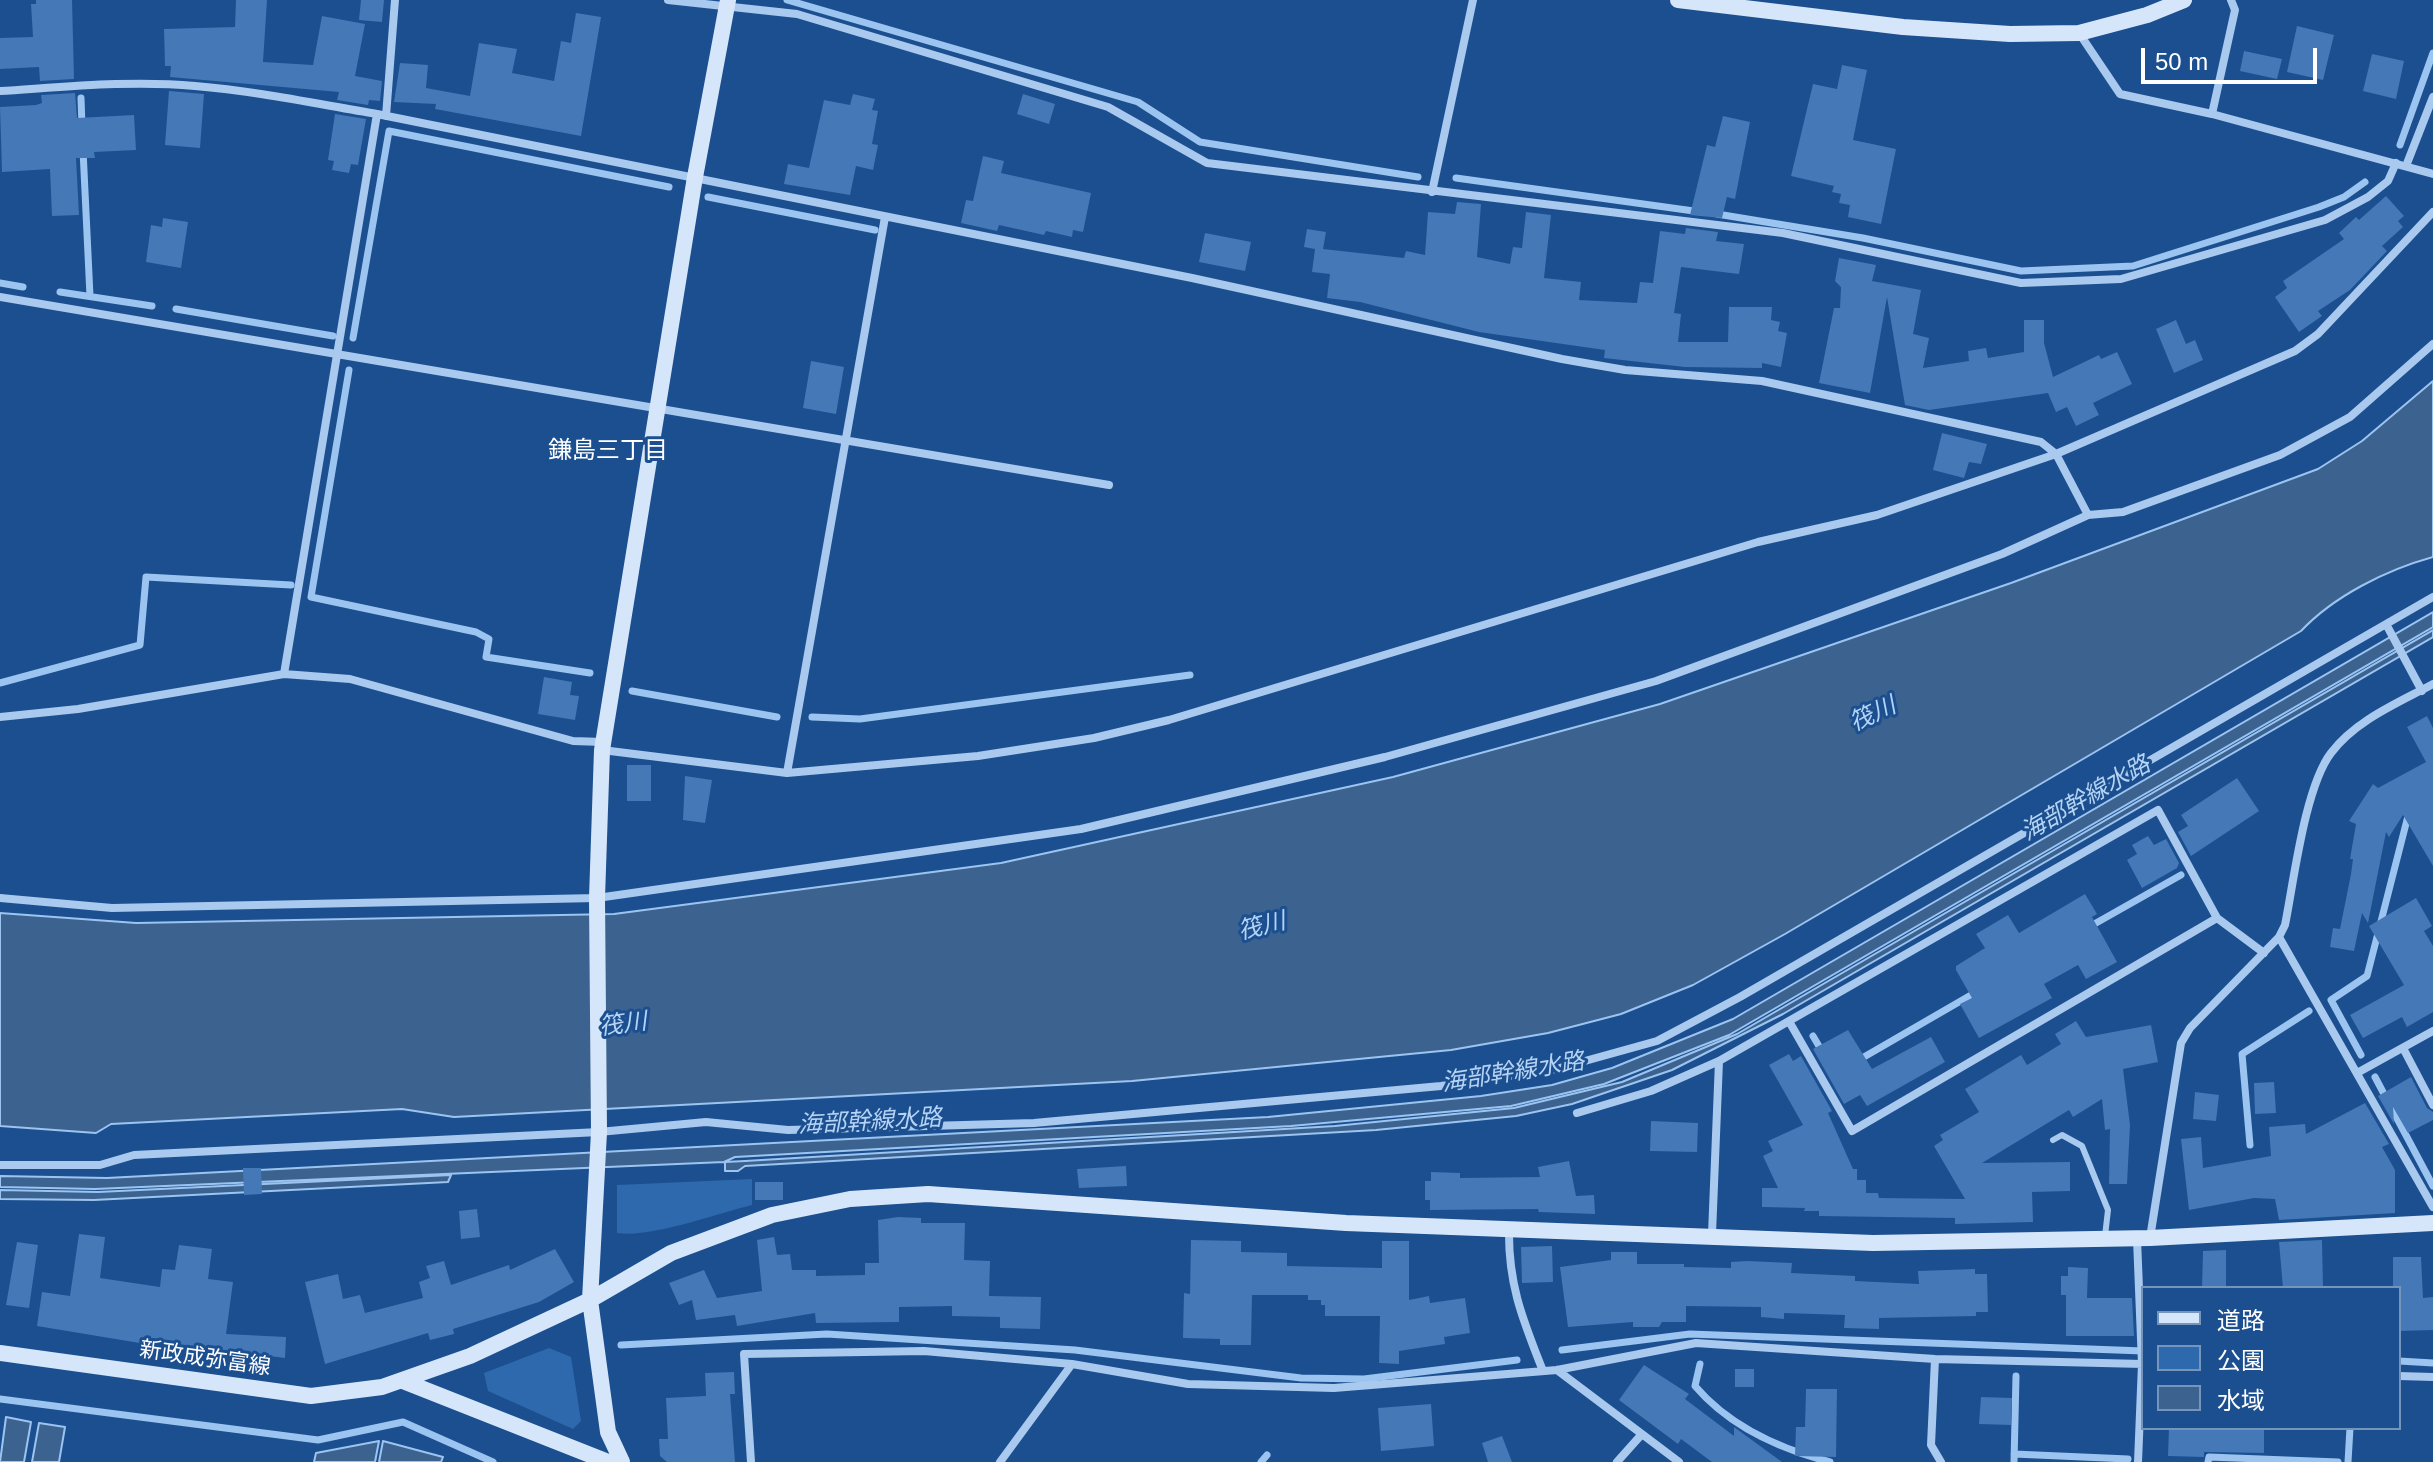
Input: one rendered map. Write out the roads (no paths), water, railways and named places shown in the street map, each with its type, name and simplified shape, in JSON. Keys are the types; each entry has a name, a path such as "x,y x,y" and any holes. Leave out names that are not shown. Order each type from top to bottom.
{"street":[{"path":"284,674 381,115 395,0"},
{"path":"668,0 797,14 1108,107 1207,163 1783,233 2021,283 2121,279 2325,220 2368,197 2388,181 2401,164 2433,97"},
{"path":"1432,192 1473,0"},
{"path":"1678,0 1903,27 2010,34 2079,33 2147,15 2184,0"},
{"path":"2212,114 2235,10 2231,0"},
{"path":"622,1462 608,1432 590,1300 598,1137 597,898 602,746 695,177 727,4"},
{"path":"2079,33 2120,94 2212,114 2433,174"},
{"path":"0,91 96,85 194,85 381,115 1192,278 1562,359 1625,370 1762,381 1999,430 2041,442 2056,454 2088,515"},
{"path":"0,717 78,709 284,674 350,679 573,741 787,773 978,756 1094,738 1169,720 1758,542 1877,515 2056,454 2295,351 2318,334 2433,212"},
{"path":"787,773 885,217"},
{"path":"0,297 1109,485"},
{"path":"0,898 112,908 597,898 1081,829 1385,757 1656,681 2002,554 2088,515 2123,512 2280,455 2350,417 2433,344"},
{"path":"0,1165 100,1165 134,1155 598,1137 706,1122 788,1130 1034,1123 1441,1086 1556,1069 1657,1041 1740,997 2388,627 2433,597"},
{"path":"2388,627 2422,691"},
{"path":"2143,1286 2144,1238 2181,1043 2190,1028 2279,937 2285,925 2314,787 2331,753 2361,724 2433,684"},
{"path":"1577,1113 1651,1091 1719,1061 2158,810 2217,918 2264,953"},
{"path":"1790,1023 1852,1131 2217,918"},
{"path":"2279,937 2433,1207"},
{"path":"2357,1073 2433,1031"},
{"path":"2403,1048 2433,1105"},
{"path":"1712,1234 1719,1061"},
{"name":"新政成弥富線","path":"0,1353 311,1396 403,1381 470,1356 590,1300 671,1253 772,1215 850,1199 928,1194 1346,1223 1712,1234 1873,1243 2144,1238 2433,1223"},
{"path":"1509,1228 1509,1266 1514,1299 1543,1371"},
{"path":"751,1462 744,1354 924,1351 1072,1364 1188,1384 1334,1388 1557,1370 1696,1343 1935,1359 2141,1362"},
{"path":"1935,1359 1931,1445 1941,1462"},
{"path":"1000,1462 1072,1364"},
{"path":"1557,1370 1679,1462"},
{"path":"2401,1376 2433,1377"},
{"path":"403,1381 603,1461"},
{"path":"2138,1462 2141,1387"},
{"path":"1617,1462 1642,1434"}],"lane":[{"path":"2053,1140 2062,1135 2082,1146 2108,1210 2105,1238"}],"water":[{"name":"筏川","path":"2433,381 2433,557 2397,569 2362,586 2329,606 2301,631 1785,934 1693,985 1621,1014 1548,1033 1451,1050 1132,1081 454,1117 402,1109 111,1124 96,1133 0,1126 0,913 136,923 614,914 1001,863 1393,777 1660,704 2011,583 2318,469 2362,441"},
{"path":"2433,612 2433,627 1729,1035 1604,1084 1511,1106 1291,1126 735,1157 724,1162 95,1189 0,1187 0,1176 107,1178 1268,1117 1481,1096 1552,1085 1612,1068 1733,1019"},
{"path":"2433,630 2433,637 1783,1014 1672,1070 1572,1104 1516,1116 1376,1130 745,1166 738,1171 725,1171 725,1162 1335,1126 1514,1108 1622,1082 1737,1034"},
{"path":"451,1175 448,1182 94,1200 0,1199 0,1190 98,1192"},
{"path":"6,1417 31,1422 24,1462 0,1462"},
{"path":"39,1423 65,1427 59,1462 32,1462"},
{"path":"379,1441 375,1462 314,1462 316,1453"},
{"path":"383,1441 443,1457 441,1462 379,1462"}],"waterway":[{"path":"787,0 1138,102 1200,142 1418,177"},
{"path":"2400,145 2433,53"},
{"path":"81,98 82,126"},
{"path":"353,338 389,131 669,187"},
{"path":"83,150 90,296"},
{"path":"1456,178 1701,212"},
{"path":"1717,214 1863,238 2021,271 2133,266 2319,207 2344,197 2365,182"},
{"path":"708,197 875,230"},
{"path":"0,283 23,287"},
{"path":"60,292 152,306"},
{"path":"176,309 333,336"},
{"path":"349,370 311,597 476,632 489,639 486,657 590,673"},
{"path":"0,683 140,645 146,577 291,585"},
{"path":"812,717 860,719 1190,675"},
{"path":"632,691 777,717"},
{"path":"2361,1055 2331,1000 2367,976 2409,812"},
{"path":"2089,927 2181,875"},
{"path":"1857,1061 1978,991"},
{"path":"2250,1145 2242,1054 2309,1011"},
{"path":"1813,1036 1823,1053"},
{"path":"2375,1077 2433,1186"},
{"path":"621,1345 827,1334 1075,1350 1301,1378 1364,1379 1517,1360"},
{"path":"1562,1350 1690,1334 2141,1351"},
{"path":"2401,1361 2433,1363"},
{"path":"1700,1364 1695,1386 1723,1413 1774,1443 1830,1462"},
{"path":"2014,1462 2016,1376"},
{"path":"0,1399 318,1440 403,1422 493,1462"},
{"path":"2348,1462 2350,1430"},
{"path":"2014,1454 2128,1459"},
{"path":"1261,1462 1267,1455"},
{"path":"2208,1462 2209,1457 2338,1462"}],"district":[{"name":"鎌島三丁目","path":"608,451"}],"water label":[{"name":"海部幹線水路","path":"2086,799"},
{"name":"海部幹線水路","path":"1513,1073"},
{"name":"海部幹線水路","path":"870,1122"}]}
